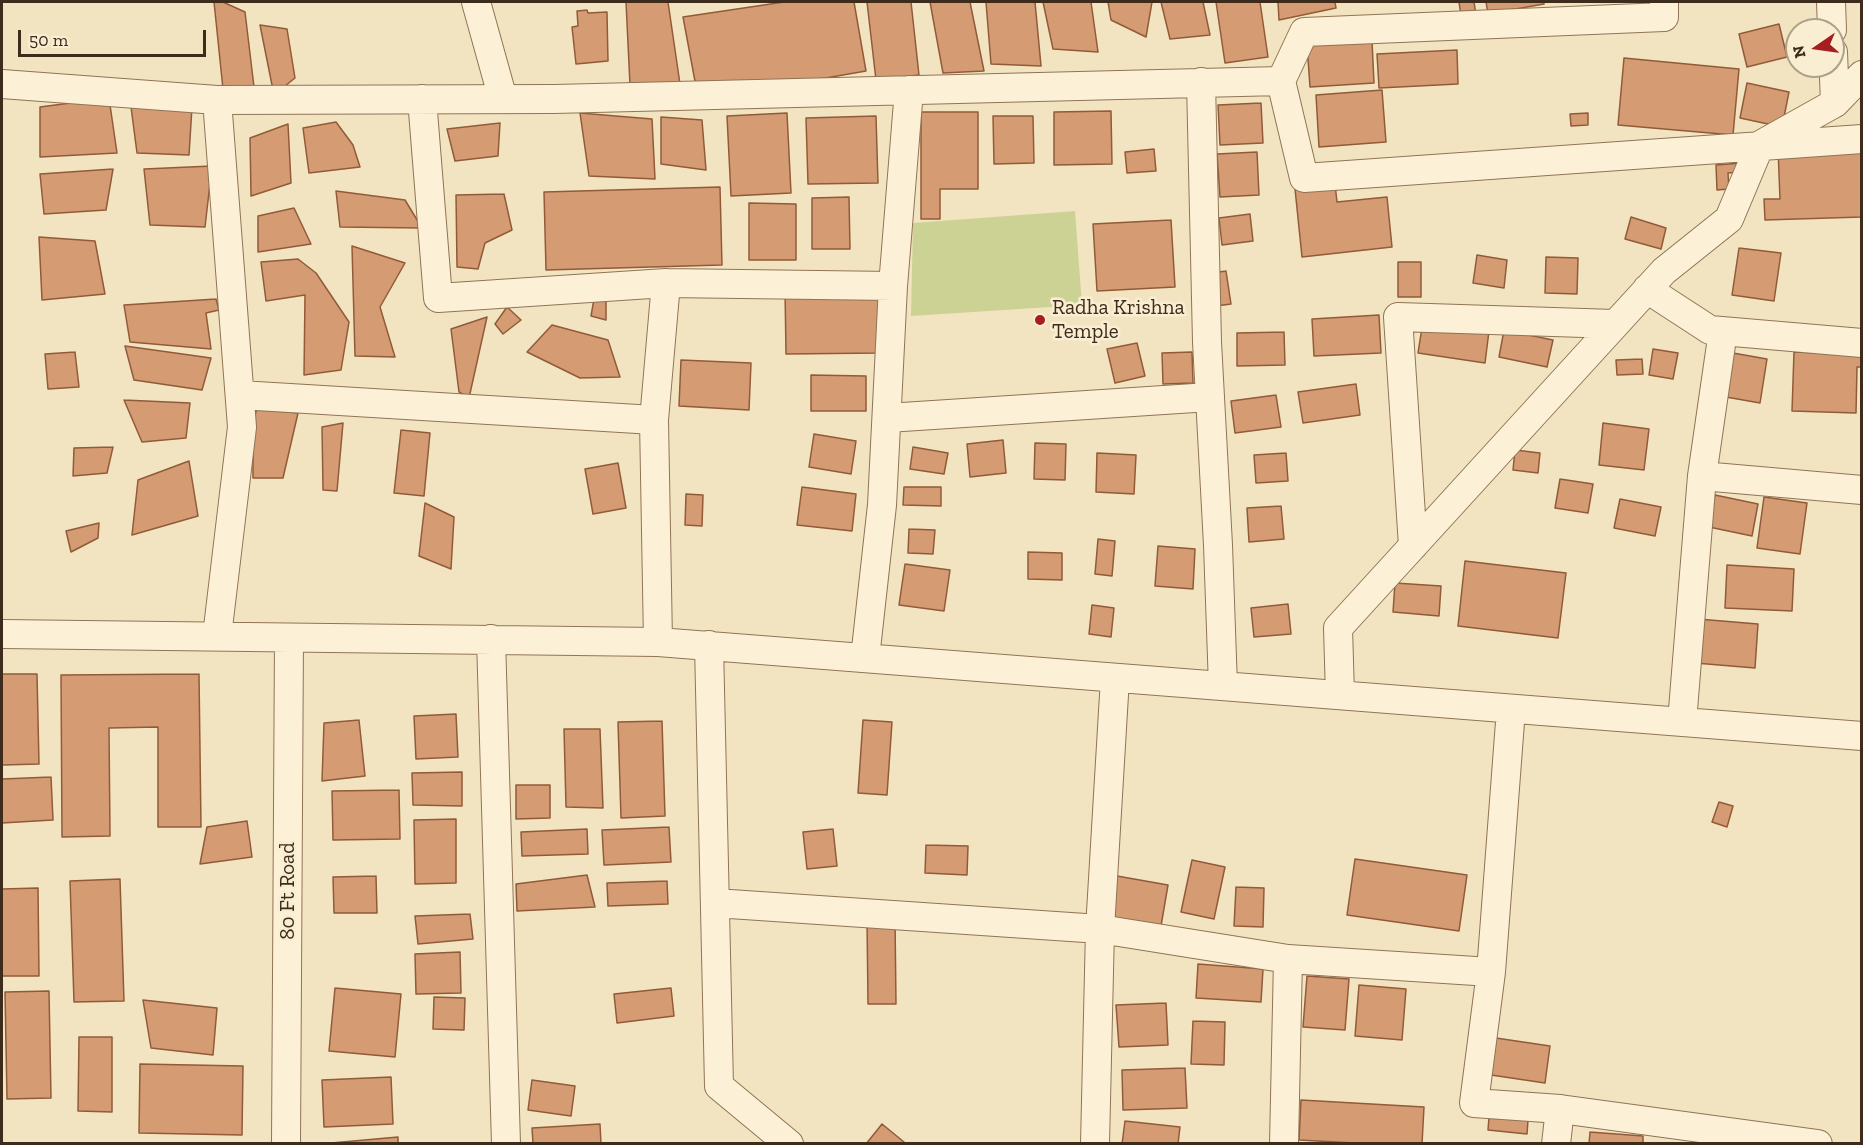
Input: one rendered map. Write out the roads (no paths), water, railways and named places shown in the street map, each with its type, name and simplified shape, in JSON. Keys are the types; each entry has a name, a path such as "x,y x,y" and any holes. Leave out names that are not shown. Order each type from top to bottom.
{"street":[{"path":"476,2 503,99"},
{"path":"1664,2 1664,17 1304,32 1281,81 1304,178 1862,139"},
{"path":"1831,2 1832,18"},
{"path":"1340,695 1338,628 1664,271 1729,219 1760,145 1835,103 1862,75"},
{"path":"1834,78 1835,103"},
{"path":"2,84 217,100 503,99 1281,81"},
{"path":"1201,82 1210,397 1223,686"},
{"path":"865,658 882,504 893,286 909,90"},
{"path":"422,99 438,298 666,283 893,286"},
{"path":"217,100 242,428 217,636"},
{"path":"658,642 654,420 666,283"},
{"path":"1647,289 1710,330 1862,343"},
{"path":"1413,546 1398,317 1615,324"},
{"path":"1682,722 1702,476 1723,331"},
{"path":"240,395 654,420"},
{"path":"887,418 1210,397"},
{"path":"1702,476 1862,490"},
{"path":"2,634 658,642 1862,736"},
{"name":"80 Ft Road","path":"286,1143 290,638"},
{"path":"491,639 506,1143"},
{"path":"709,645 718,1086 789,1143"},
{"path":"1095,1143 1100,929 1115,678"},
{"path":"1511,709 1491,972 1474,1103 1560,1109 1818,1143"},
{"path":"715,903 1100,929 1288,959 1491,972"},
{"path":"1284,1143 1288,959"},
{"path":"1556,1143 1560,1109"}],"place":[{"name":"Radha Krishna Temple","path":"1040,320"}]}
